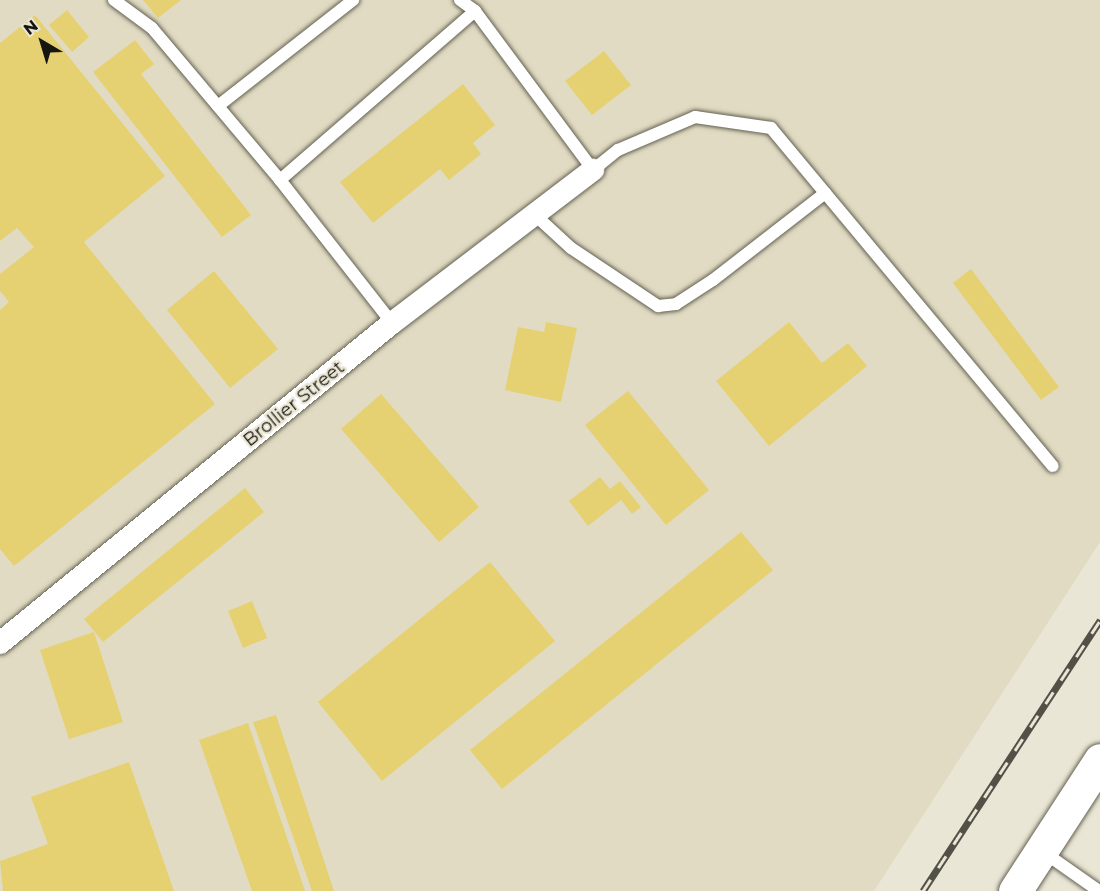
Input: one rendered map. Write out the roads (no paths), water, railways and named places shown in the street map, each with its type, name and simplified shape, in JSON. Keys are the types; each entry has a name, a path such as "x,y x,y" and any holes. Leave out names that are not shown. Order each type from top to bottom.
{"main road":[{"path":"1015,891 1100,760"}],"street":[{"name":"Brollier Street","path":"0,643 392,323 593,170"}],"lane":[{"path":"114,0 152,28 280,180 392,323"},
{"path":"218,106 353,0"},
{"path":"460,0 475,11 593,170 618,150 695,117 771,128 1053,466"},
{"path":"280,180 475,11"},
{"path":"534,214 571,248 657,306 676,304 713,280 825,193"},
{"path":"1041,850 1099,891"}],"railway":[{"path":"923,891 1100,620"}]}
